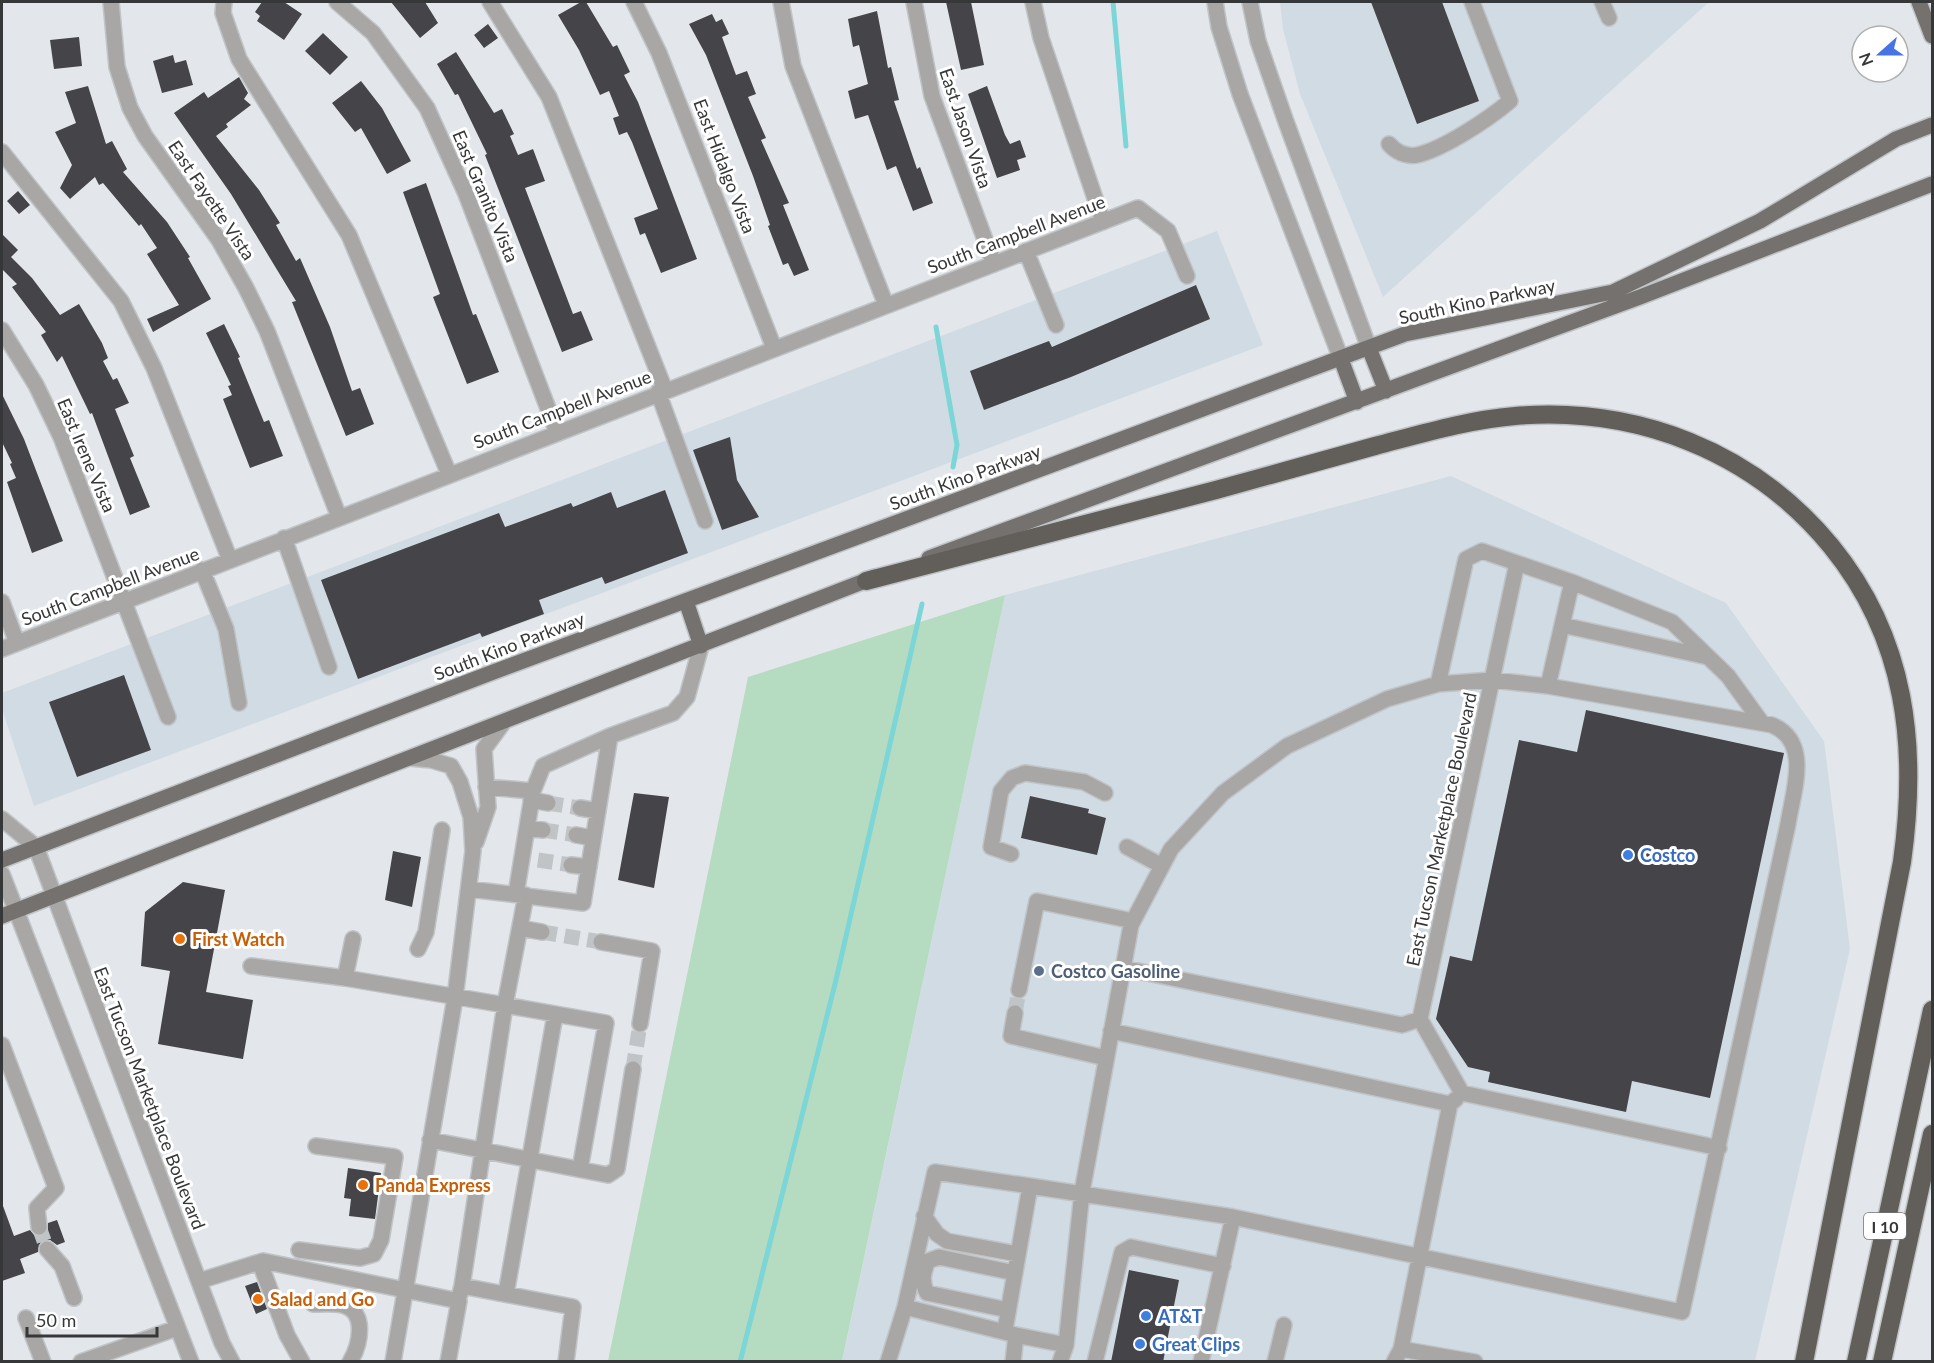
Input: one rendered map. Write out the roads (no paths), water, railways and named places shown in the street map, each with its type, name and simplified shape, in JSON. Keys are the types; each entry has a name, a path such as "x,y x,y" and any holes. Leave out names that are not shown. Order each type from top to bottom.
{"highway":[{"path":"866,581 1062,532 1428,432 1513,417 1573,416 1655,428 1701,445 1730,460 1781,495 1832,548 1869,604 1884,638 1898,680 1905,708 1910,758 1910,800 1902,862 1804,1362"},
{"name":"I 10","path":"1856,1362 1932,1010"},
{"name":"I 10","path":"1882,1362 1932,1134"}],"main road":[{"path":"1919,2 1932,36"},
{"name":"South Kino Parkway","path":"2,860 686,601 1405,334 1613,292 1760,221 1896,139 1932,125"},
{"path":"9,913 866,581 1357,402 1932,184"},
{"path":"1369,348 1386,391"},
{"path":"1341,359 1357,402"},
{"path":"686,601 701,646"}],"street":[{"name":"East Fayette Vista","path":"111,2 117,67 130,108 145,136 219,240 246,288 267,331 339,517"},
{"path":"224,2 223,13 239,59 349,235 449,474"},
{"name":"East Granito Vista","path":"337,2 373,33 427,108 474,215 557,432"},
{"path":"490,2 549,97 661,391 705,521"},
{"name":"East Hidalgo Vista","path":"634,2 659,53 774,348"},
{"path":"781,2 793,66 886,305"},
{"name":"East Jason Vista","path":"914,2 932,96 994,264"},
{"path":"1033,2 1041,38 1103,222"},
{"path":"1215,2 1219,27 1240,94 1341,359"},
{"path":"1250,2 1258,40 1285,119 1369,348"},
{"path":"1389,144 1398,153 1417,155 1461,135 1510,101 1472,2"},
{"path":"1602,2 1609,18"},
{"path":"2,152 121,301 154,368 230,560"},
{"name":"South Campbell Avenue","path":"2,649 661,391 1138,208 1168,231 1187,276"},
{"path":"1026,251 1056,325"},
{"name":"East Irene Vista","path":"2,330 36,385 61,437 168,717"},
{"path":"284,538 329,668"},
{"path":"1438,684 1466,559 1482,551 1572,582 1672,622 1728,676 1761,723"},
{"path":"888,1362 918,1271 924,1216 934,1172 1082,1192 1233,1217 1682,1312 1788,824 1798,760 1790,736 1782,729 1761,723 1548,686 1492,680 1516,563"},
{"path":"202,570 226,629 239,703"},
{"path":"1548,686 1572,582"},
{"path":"2,602 17,643"},
{"path":"1562,625 1710,657"},
{"path":"448,1362 462,1286 505,1005 520,928 522,858 532,796 543,766 610,736 673,713 687,697 701,646"},
{"name":"East Tucson Marketplace Boulevard","path":"1060,1362 1066,1345 1082,1192 1133,921 1171,849 1223,793 1287,746 1383,701 1438,684 1492,680 1420,1019"},
{"path":"473,851 488,807 484,749 503,723"},
{"path":"469,889 584,903 610,736"},
{"path":"393,1362 454,998 473,851 471,817 460,782 451,766 431,760 410,758"},
{"path":"1011,854 992,847 1001,791 1012,778 1025,773 1084,782 1106,793"},
{"path":"486,787 532,796 548,803"},
{"path":"580,808 598,811"},
{"path":"2,819 36,847"},
{"path":"527,828 543,830"},
{"path":"418,949 426,933 442,830"},
{"path":"576,835 593,838"},
{"name":"East Tucson Marketplace Boulevard","path":"36,847 199,1281 232,1362"},
{"path":"1127,847 1162,866"},
{"path":"522,858 538,860"},
{"path":"571,865 589,867"},
{"path":"2,874 9,913 191,1362"},
{"path":"1019,990 1037,901 1133,921"},
{"path":"520,928 542,932"},
{"path":"345,978 353,939"},
{"path":"602,942 652,951 640,1024"},
{"path":"251,966 345,978 606,1023 580,1169"},
{"path":"1123,968 1402,1025 1420,1019 1462,1093 1719,1148"},
{"path":"1015,1013 1011,1036 1106,1058"},
{"path":"506,1294 555,1015"},
{"path":"1111,1031 1450,1104"},
{"path":"2,1045 56,1188 37,1208 39,1227"},
{"path":"430,1140 608,1174 617,1168 633,1069"},
{"path":"1462,1093 1450,1104 1397,1355 1475,1362"},
{"path":"299,1250 360,1258 374,1254 381,1240 395,1157 316,1146"},
{"path":"1013,1362 1008,1310 1030,1186"},
{"path":"924,1216 937,1234 948,1240 1018,1254"},
{"path":"1201,1362 1233,1217"},
{"path":"1095,1362 1122,1252 1126,1248 1131,1246 1223,1266"},
{"path":"47,1249 62,1266 74,1298"},
{"path":"918,1271 928,1261 939,1257 1015,1273"},
{"path":"260,1263 286,1335 302,1362"},
{"path":"199,1281 260,1263 459,1301"},
{"path":"918,1271 927,1293 1008,1310"},
{"path":"462,1286 573,1307 566,1362"},
{"path":"313,1304 341,1304 350,1308 358,1317 360,1327 355,1358"},
{"path":"905,1307 1066,1345"},
{"path":"26,1318 44,1362"},
{"path":"1275,1362 1284,1325"},
{"path":"81,1362 177,1328"},
{"path":"286,1335 288,1362"},
{"name":"East Tucson Marketplace Boulevard","path":"1066,1345 1071,1362"}],"waterway":[{"path":"1113,2 1126,146"},
{"path":"936,327 957,445 953,467"},
{"path":"740,1362 836,980 922,604"}],"tunnel":[{"path":"548,803 580,808"},
{"path":"543,830 576,835"},
{"path":"538,860 571,865"},
{"path":"542,932 601,942"},
{"path":"1015,1013 1019,990"},
{"path":"633,1069 640,1024"},
{"path":"39,1227 47,1249"}],"place":[{"name":"Costco","path":"1628,855"},
{"name":"First Watch","path":"180,939"},
{"name":"Costco Gasoline","path":"1039,971"},
{"name":"Panda Express","path":"363,1185"},
{"name":"Salad and Go","path":"258,1299"},
{"name":"AT&T","path":"1146,1316"},
{"name":"Great Clips","path":"1140,1344"}]}
